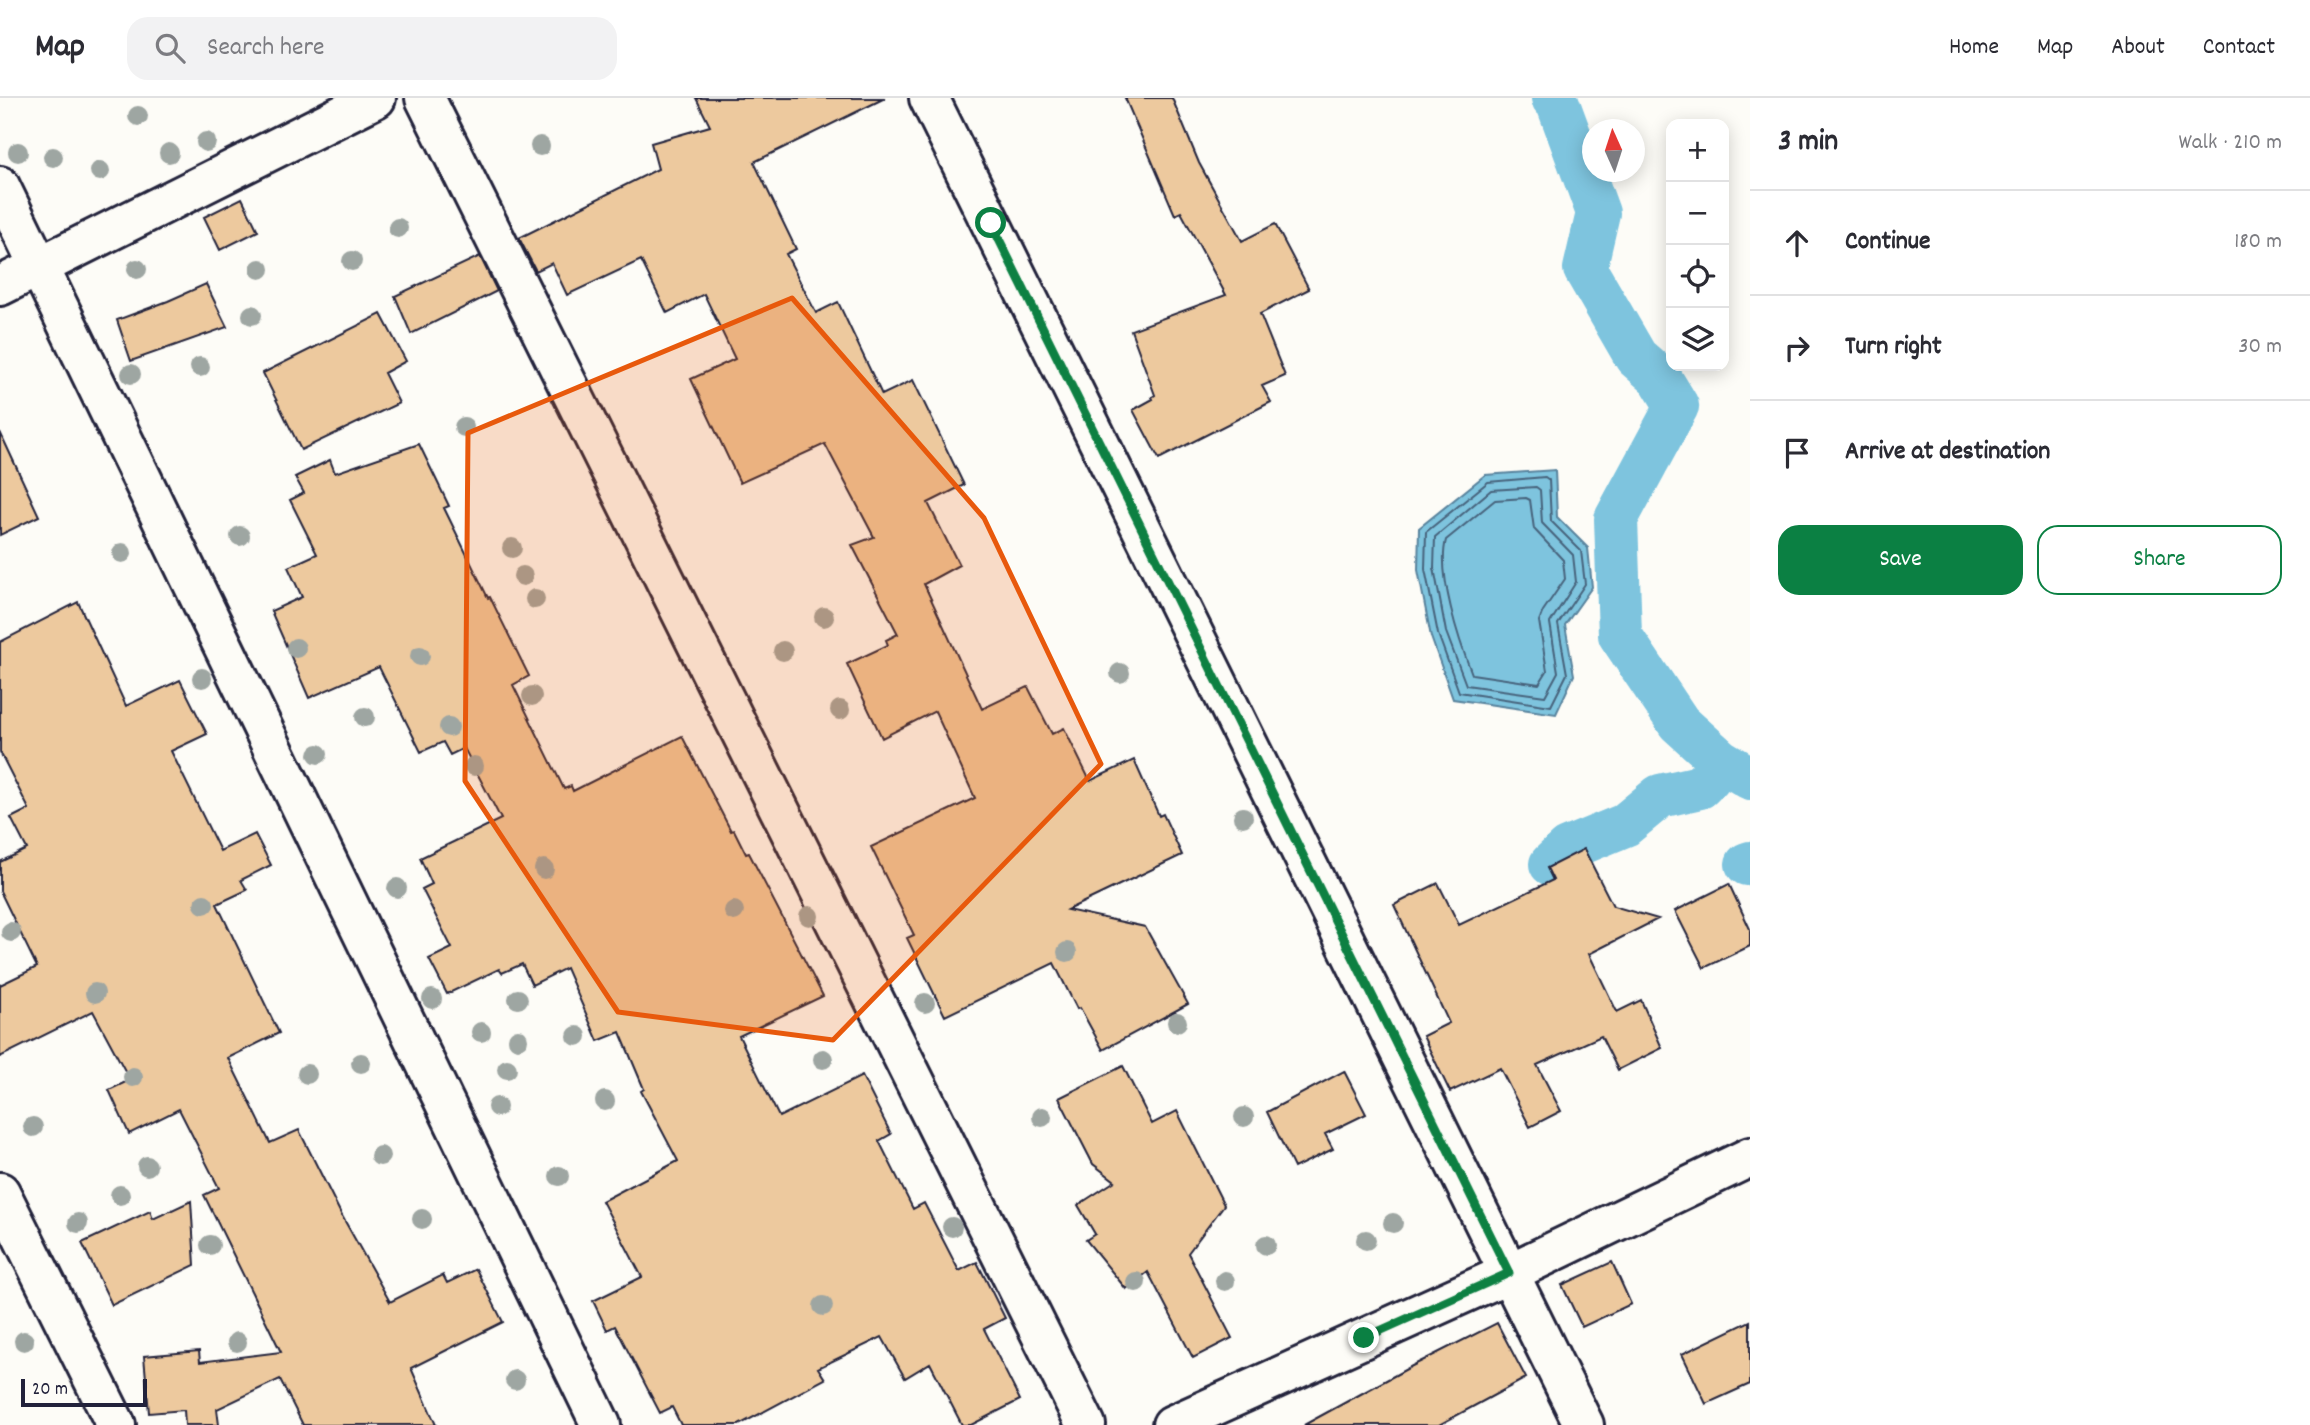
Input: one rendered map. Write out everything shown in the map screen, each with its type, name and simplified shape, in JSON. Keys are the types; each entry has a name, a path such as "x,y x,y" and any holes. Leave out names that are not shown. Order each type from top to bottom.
{"street":[{"path":"0,286 376,98"},
{"path":"425,98 1086,1425"},
{"path":"929,98 1584,1425"},
{"path":"0,186 601,1425"},
{"path":"1171,1425 1509,1273 1750,1157"},
{"path":"0,1192 116,1425"}],"highlighted area":[{"path":"792,298 984,518 1101,764 833,1040 618,1012 465,781 468,433"}],"water":[{"path":"1555,470 1557,517 1588,548 1592,587 1565,625 1574,675 1556,714 1453,699 1431,637 1418,570 1419,528 1485,475"}],"building":[{"path":"696,98 885,98 754,162 796,249 786,254 816,313 838,302 882,395 913,380 964,485 928,503 959,565 924,584 982,709 1028,687 1052,734 1064,728 1090,781 1134,760 1159,816 1163,814 1182,855 1067,910 1145,927 1188,1004 1103,1050 1080,1008 1077,1009 1054,963 945,1016 907,938 914,935 871,847 975,798 935,711 882,738 847,664 888,645 886,640 898,634 852,545 874,537 825,444 740,483 691,379 735,359 704,294 667,313 641,260 567,295 552,263 536,271 519,238 658,169 651,143 710,126"},
{"path":"1125,98 1172,98 1199,163 1242,241 1275,224 1309,289 1260,314 1285,376 1262,386 1271,402 1159,459 1133,410 1153,399 1155,395 1131,330 1226,295 1181,212 1175,215"},
{"path":"242,198 258,231 220,250 204,217"},
{"path":"480,256 497,291 411,334 395,296"},
{"path":"206,284 227,327 131,361 117,320"},
{"path":"381,314 406,361 384,373 399,403 301,450 263,373"},
{"path":"0,432 39,516 0,535"},
{"path":"419,444 449,506 444,508 529,676 513,685 564,789 571,786 573,791 682,736 731,831 734,830 746,854 749,853 823,996 739,1036 779,1117 862,1076 891,1134 879,1141 913,1209 924,1203 959,1271 977,1262 1005,1318 984,1329 1020,1400 971,1425 962,1425 930,1363 905,1378 882,1337 818,1368 825,1379 739,1425 681,1425 672,1407 660,1413 615,1326 607,1330 593,1301 642,1277 602,1201 678,1161 641,1091 644,1089 620,1032 598,1041 566,968 532,985 522,964 502,973 499,969 447,994 429,959 452,948 422,889 432,884 420,858 501,819 464,748 450,755 443,742 421,752 379,667 309,698 271,611 302,597 288,567 317,554 290,500 304,493 295,477 330,460 335,473"},
{"path":"78,602 126,706 180,680 207,734 171,751 220,851 255,834 271,865 241,880 247,890 217,904 279,1033 228,1058 270,1143 299,1130 341,1214 390,1302 443,1275 447,1283 476,1269 503,1322 411,1368 436,1425 303,1425 280,1379 217,1409 219,1425 185,1425 184,1410 149,1413 144,1356 199,1351 200,1362 281,1352 204,1195 219,1188 179,1109 129,1134 109,1090 130,1080 93,1011 0,1057 0,985 37,967 0,891 0,862 27,849 11,818 29,809 0,752 0,642"},
{"path":"1584,849 1613,906 1658,919 1589,954 1617,1012 1641,1000 1662,1048 1618,1070 1601,1036 1537,1065 1561,1111 1530,1127 1500,1068 1450,1092 1423,1036 1449,1023 1394,905 1438,883 1459,925 1553,880 1547,868"},
{"path":"1729,884 1750,929 1750,946 1704,968 1675,911"},
{"path":"1123,1066 1152,1124 1177,1111 1224,1205 1188,1253 1232,1338 1193,1358 1148,1272 1126,1289 1086,1240 1095,1234 1078,1205 1115,1181 1093,1164 1059,1098"},
{"path":"1344,1071 1366,1114 1325,1134 1333,1149 1294,1168 1267,1112"},
{"path":"191,1201 195,1265 112,1305 82,1243 150,1211 153,1219"},
{"path":"1612,1262 1631,1304 1582,1327 1562,1285"},
{"path":"1750,1321 1750,1384 1706,1404 1682,1354"},
{"path":"1497,1323 1526,1378 1439,1425 1304,1425 1412,1366"}],"waterway":[{"path":"1553,98 1557,101 1598,213 1585,269 1636,357 1660,378 1677,406 1616,519 1620,635 1679,723 1720,760 1750,778"},
{"path":"1551,864 1567,849 1625,825 1660,796 1700,787 1720,760"}],"route":[{"path":"991,223 1509,1273 1364,1338"}]}
